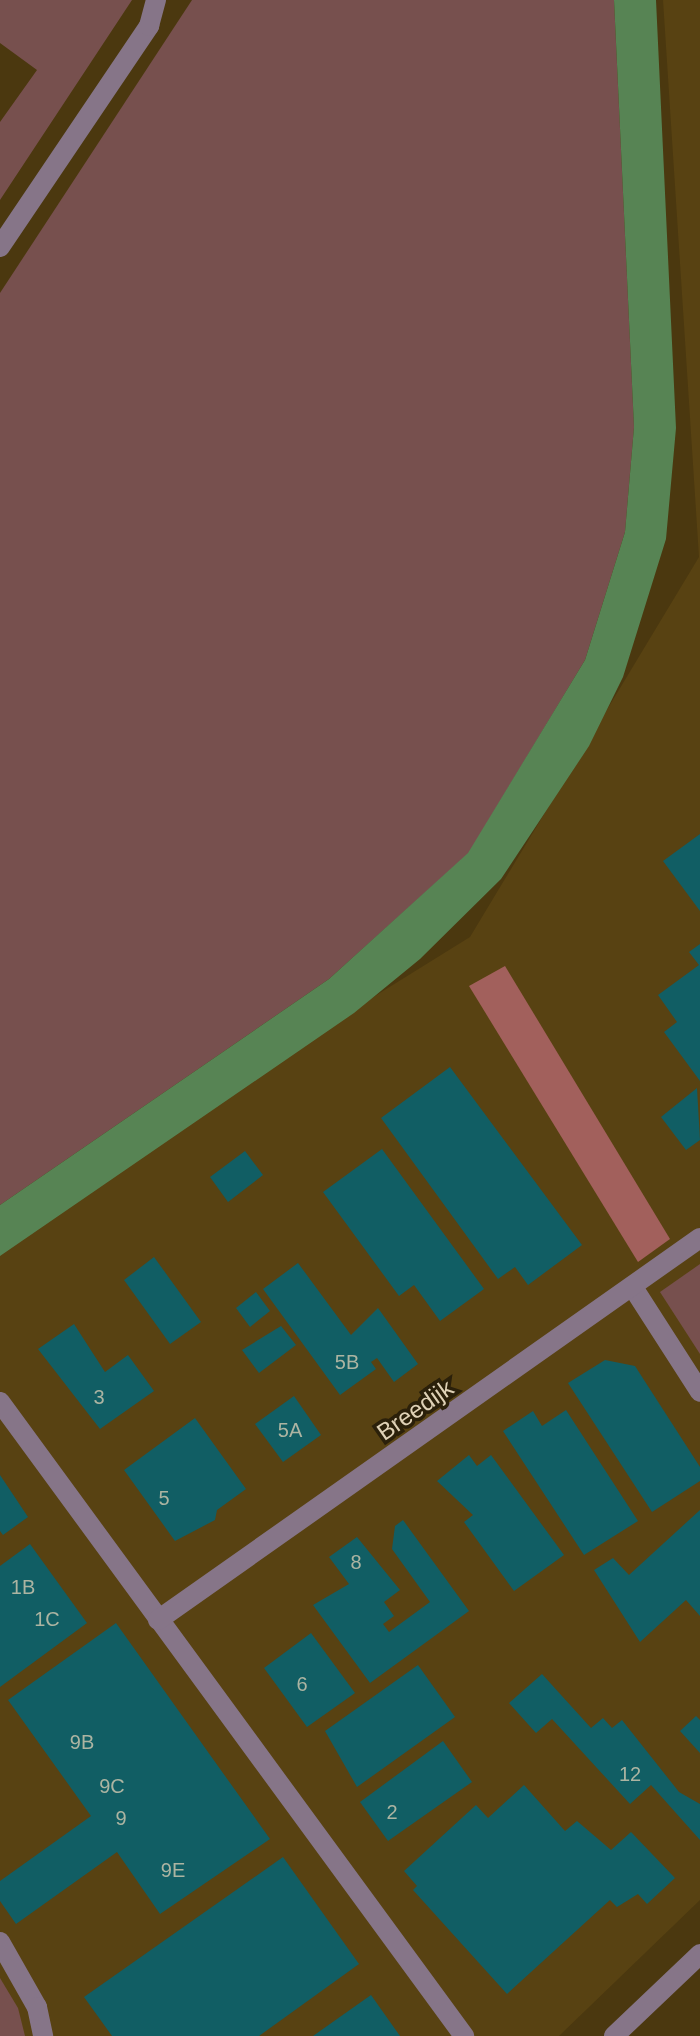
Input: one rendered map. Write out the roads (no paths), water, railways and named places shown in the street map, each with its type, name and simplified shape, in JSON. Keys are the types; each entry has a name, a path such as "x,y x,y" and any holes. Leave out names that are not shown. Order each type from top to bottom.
{"street":[{"path":"0,247 149,26 156,0"},
{"name":"Breedijk","path":"158,1620 634,1289 700,1238"},
{"path":"634,1289 700,1392"},
{"path":"0,1402 464,2036"},
{"path":"0,1942 37,2007 43,2036"},
{"path":"614,2036 700,1954"}]}
